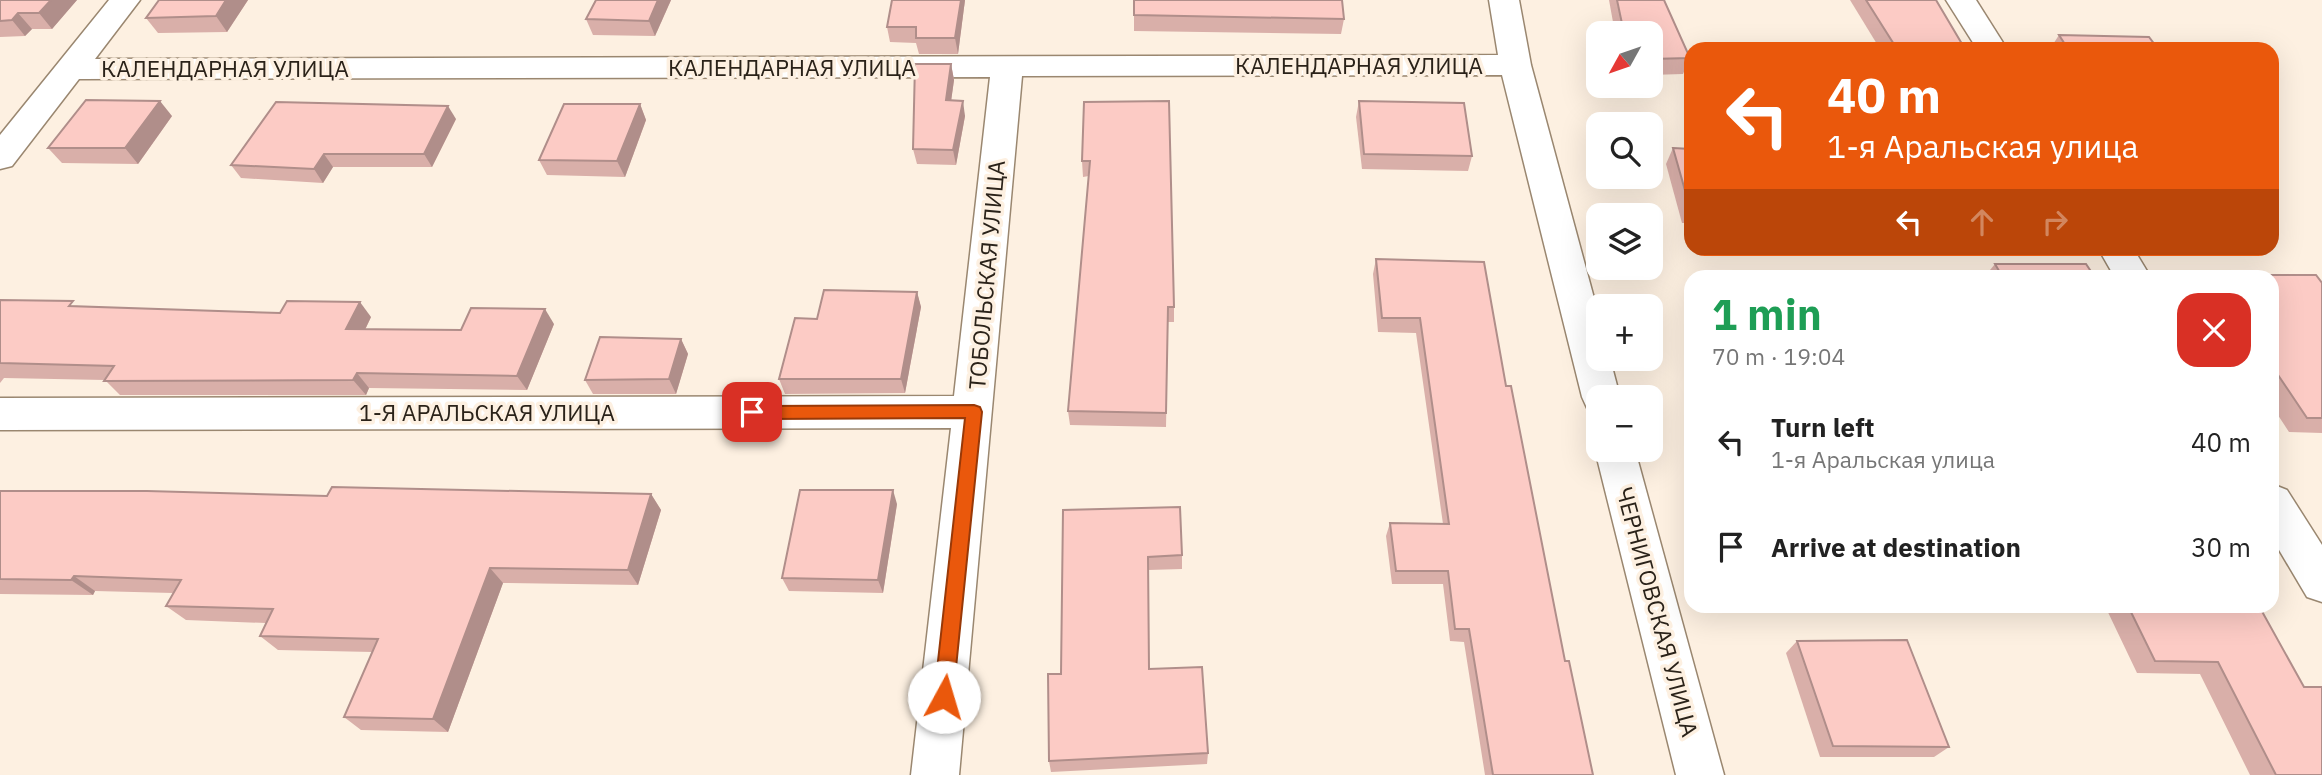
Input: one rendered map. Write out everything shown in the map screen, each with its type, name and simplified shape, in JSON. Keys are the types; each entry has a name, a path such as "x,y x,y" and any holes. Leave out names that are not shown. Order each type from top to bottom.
{"street":[{"path":"0,158 125,0"},
{"path":"1504,0 1515,65 1598,385"},
{"path":"1961,0 1988,42"},
{"name":"КАЛЕНДАРНАЯ УЛИЦА","path":"69,69 1515,65"},
{"name":"ТОБОЛЬСКАЯ УЛИЦА","path":"935,775 1007,67"},
{"name":"1-Я АРАЛЬСКАЯ УЛИЦА","path":"0,414 974,412"},
{"name":"ЧЕРНИГОВСКАЯ УЛИЦА","path":"1618,462 1700,775"},
{"path":"2279,513 2322,583"}],"building":[{"path":"0,0 51,0 39,13 18,13 12,20 0,21"},
{"path":"159,0 226,0 216,16 146,18"},
{"path":"596,0 658,0 649,21 586,19"},
{"path":"892,0 961,0 955,38 916,38 916,27 887,27"},
{"path":"1134,0 1342,0 1344,19 1134,15"},
{"path":"1617,0 1664,0 1684,45 1684,58 1663,59 1663,21 1621,21"},
{"path":"1866,0 1936,0 1961,42 1893,42"},
{"path":"2059,35 2149,37 2153,42 2064,42"},
{"path":"915,64 951,64 946,100 963,101 953,150 913,149"},
{"path":"86,100 160,101 125,148 48,148"},
{"path":"1169,101 1174,307 1168,307 1166,413 1068,411 1090,161 1082,161 1084,102"},
{"path":"1359,101 1464,103 1472,156 1364,154"},
{"path":"276,102 448,106 424,154 324,154 314,169 231,165"},
{"path":"564,104 640,104 617,161 539,160"},
{"path":"1673,148 1684,149 1684,187"},
{"path":"1376,259 1484,262 1506,386 1511,386 1565,661 1569,661 1593,775 1493,775 1469,629 1455,629 1448,571 1396,571 1390,523 1449,524 1420,318 1382,318"},
{"path":"1995,264 2086,264 2090,270 1998,270"},
{"path":"2279,275 2316,275 2322,283 2322,418 2307,418 2279,376"},
{"path":"824,290 917,292 901,379 779,379 795,318 817,319"},
{"path":"0,300 73,301 69,306 280,313 287,301 360,302 346,329 461,330 471,308 545,309 517,376 357,373 353,380 104,381 114,366 0,363"},
{"path":"600,337 681,339 669,379 585,380"},
{"path":"332,487 651,494 628,570 490,568 433,719 344,717 378,639 260,636 273,609 166,606 181,580 74,576 71,580 0,579 0,491 147,491 327,496"},
{"path":"800,490 893,490 878,580 782,578"},
{"path":"1180,507 1182,555 1148,557 1149,669 1202,667 1208,753 1049,761 1048,674 1061,674 1063,510"},
{"path":"2131,613 2263,613 2304,687 2322,687 2322,775 2276,775 2218,662 2155,661"},
{"path":"1907,640 1949,747 1833,746 1797,641"}],"route":[{"path":"752,412 974,412 944,697"}]}
